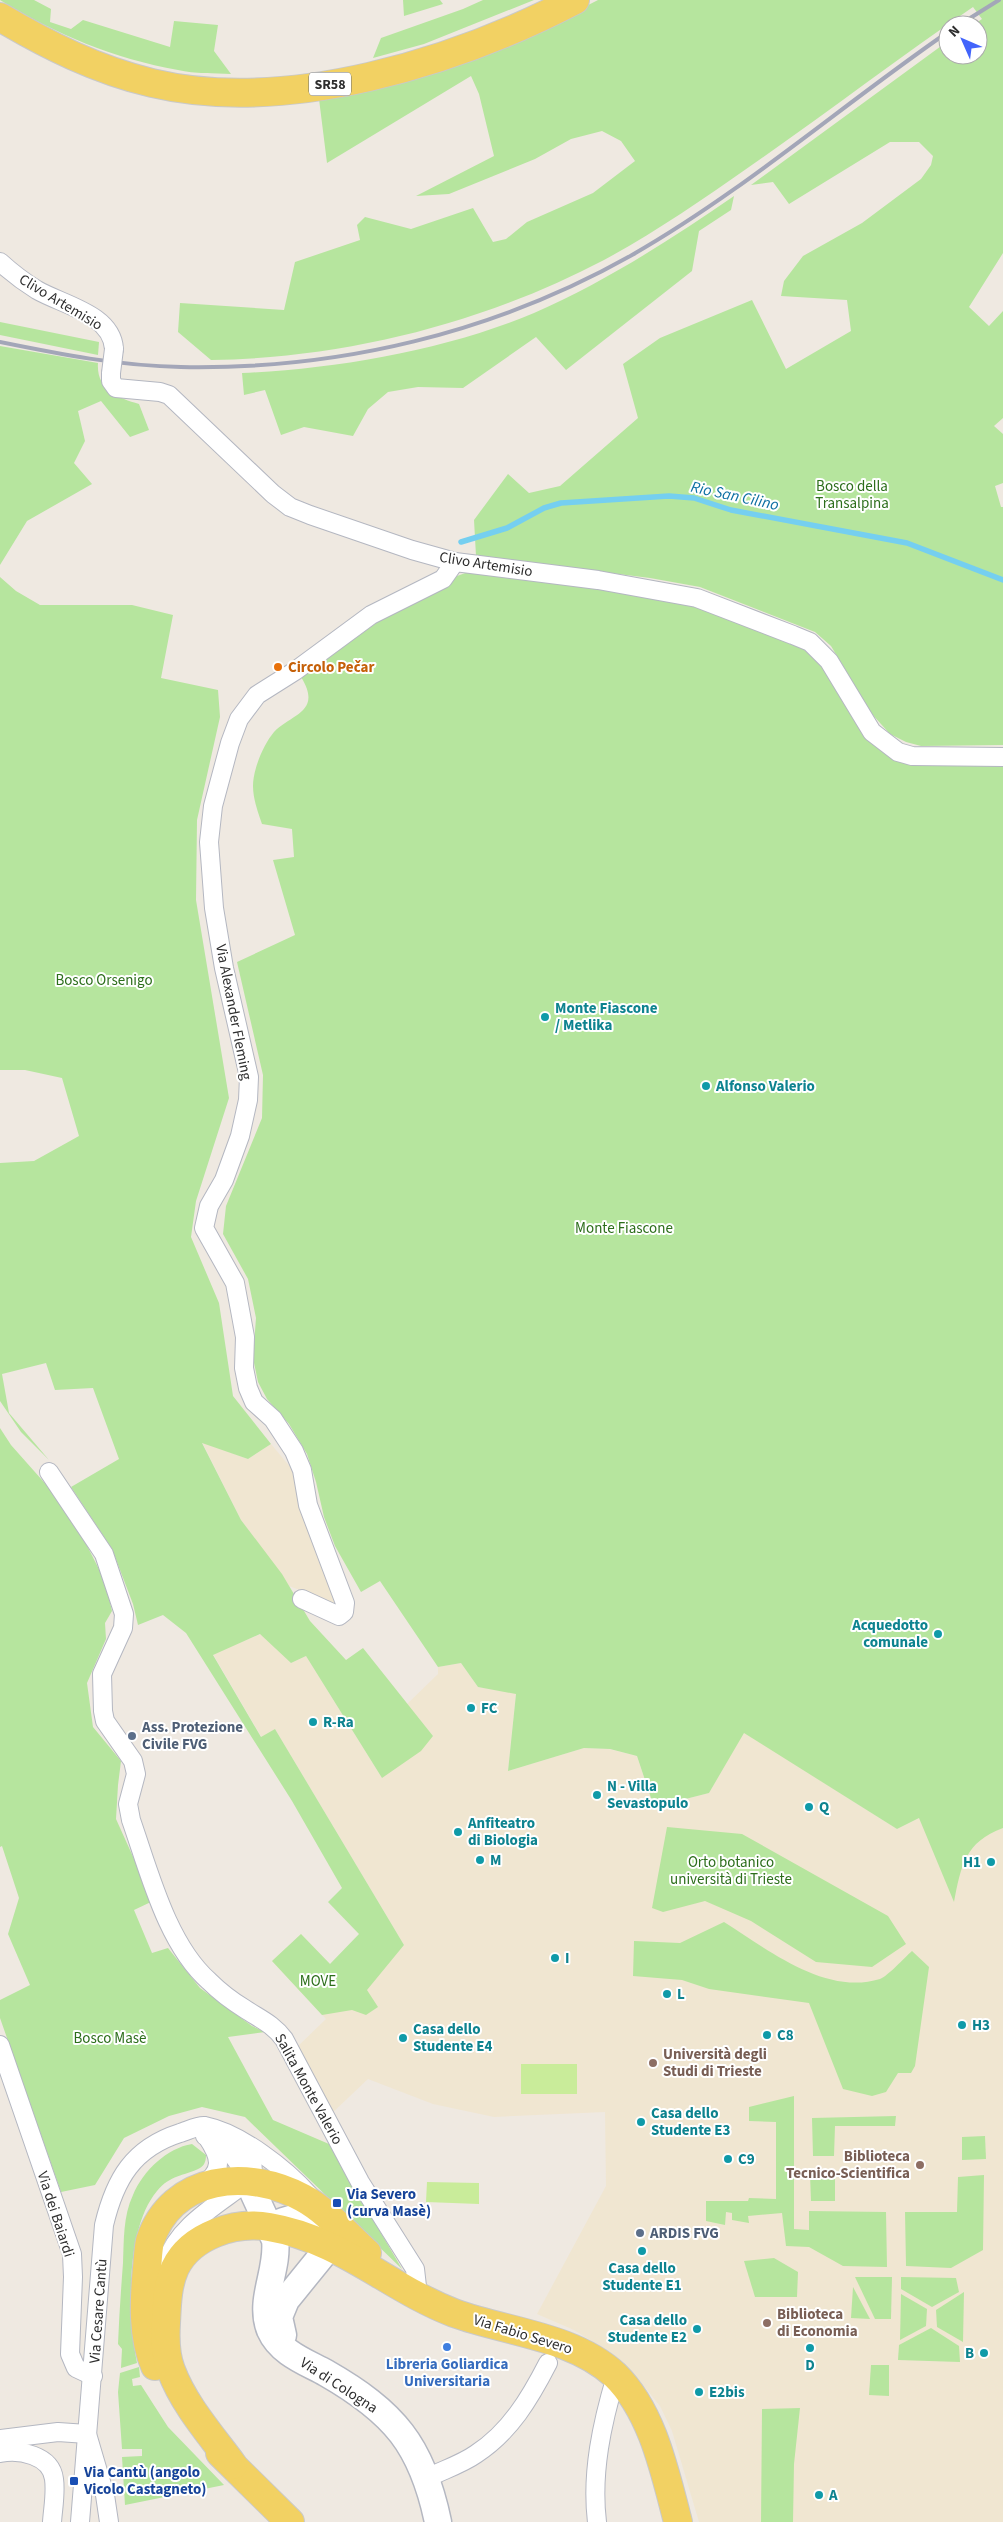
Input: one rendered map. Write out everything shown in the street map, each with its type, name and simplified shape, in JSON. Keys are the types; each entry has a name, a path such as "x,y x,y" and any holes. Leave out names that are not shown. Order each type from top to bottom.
{"main road":[{"name":"SR58","path":"0,17 74,58 126,76 184,89 263,91 338,83 404,68 469,48 532,23 575,0"},
{"name":"Via Fabio Severo","path":"290,2522 182,2416 166,2392 152,2360 145,2322 146,2280 150,2243 167,2209 185,2195 199,2188 225,2181 248,2181 304,2198 337,2239 418,2294 460,2315 571,2348 587,2355 616,2376 633,2400 647,2425 662,2467 678,2522"},
{"name":"Via di Cologna","path":"248,2181 275,2240 276,2250 266,2307 270,2330 280,2345 291,2354 327,2374 381,2412 412,2446 427,2478 438,2522"},
{"name":"Via Fabio Severo","path":"233,2465 185,2399 170,2370 165,2343 167,2291 176,2266 192,2248 213,2235 232,2227 243,2225 268,2227 337,2239"},
{"name":"Via di Cologna","path":"291,2354 279,2317 286,2300 337,2239"}],"street":[{"name":"Clivo Artemisio","path":"0,262 38,290 99,322 113,339 114,349 111,373 112,381 116,388 160,392 177,400 226,450 290,507 412,550 455,562 598,580 697,598 810,642 829,662 872,732 898,752 912,756 1003,757"},
{"name":"Via Alexander Fleming","path":"302,1599 339,1616 344,1612 345,1603 308,1505 302,1470 294,1451 273,1419 254,1402 248,1388 244,1368 244,1329 235,1283 204,1228 209,1206 224,1180 240,1136 248,1100 249,1078 225,977 216,917 209,842 210,820 230,743 246,706 257,695 295,672 371,615 443,579 455,562"},
{"name":"Salita Monte Valerio","path":"49,1472 104,1554 124,1614 123,1628 102,1674 103,1711 105,1721 133,1761 136,1774 128,1804 131,1820 172,1927 183,1948 206,1979 240,2006 268,2022 284,2039 360,2182 415,2269 418,2294"},
{"name":"Via dei Baiardi","path":"0,2045 72,2254 73,2286 70,2354 76,2368 93,2376"},
{"name":"Via Cesare Cantù","path":"80,2522 104,2225 110,2200 119,2179 135,2158 167,2138 204,2126 241,2140 274,2162 303,2188 337,2239"},
{"path":"180,2133 207,2137 231,2152 242,2167 248,2181 254,2174 254,2162 241,2140"},
{"path":"199,2188 213,2177 219,2164 216,2151 207,2137"},
{"name":"Via Fabio Severo","path":"165,2343 161,2293 162,2274 167,2257 178,2240 198,2220 248,2181"},
{"path":"427,2478 475,2455 498,2438 534,2391 548,2363"},
{"path":"597,2522 598,2459 604,2415 616,2376"},
{"path":"0,2440 58,2432 87,2434 105,2495 109,2522"},
{"path":"0,2453 24,2451 42,2460 49,2468 54,2477 52,2522"}],"shaded area":[{"path":"202,1442 248,1459 271,1444 291,1468 301,1491 337,1604 289,1586 241,1520"},
{"name":"Università degli Studi di Trieste","path":"261,1634 291,1663 306,1656 382,1778 433,1736 407,1704 438,1674 438,1667 461,1663 478,1687 516,1693 508,1771 584,1748 609,1749 637,1756 654,1807 709,1793 744,1732 897,1829 919,1818 959,1875 969,1851 988,1833 1003,1828 1003,2522 699,2522 672,2431 660,2406 635,2375 614,2355 574,2330 537,2314 606,2186 605,2112 494,2117 433,2104 368,2079 329,2116 296,2048 326,2019 272,1961 301,1934 360,1995 404,1945 275,1729 262,1738 213,1654"}],"green space":[{"path":"0,0 34,0 51,9 50,22 71,29 83,20 170,47 174,21 218,25 214,51 231,74 184,71 108,52 42,24"},
{"path":"403,0 440,0 443,4 404,16"},
{"path":"483,0 534,0 424,44 373,58 381,38"},
{"name":"Bosco della Transalpina","path":"598,0 1003,0 1003,253 969,307 989,326 1003,311 1003,418 994,426 1003,434 1003,483 995,486 1001,507 1003,507 1003,745 921,746 906,742 890,734 871,713 831,646 815,632 700,587 650,578 476,556 474,520 508,474 529,493 560,486 638,418 623,364 660,338 752,300 786,369 851,331 847,300 781,296 784,281 803,256 862,223 921,179 931,165 933,156 919,142 890,142 789,204 773,182 751,185 938,48 938,65 988,65 988,15 979,15 973,7 962,15 938,15 938,32 714,192 623,250 558,282 511,302 463,319 414,333 363,344 262,358 211,360 178,332 180,303 284,310 295,262 360,240 357,225 365,217 411,229 473,208 493,242 506,239 527,222 593,193 635,161 621,141 602,131 571,139 535,159 449,194 416,196 494,156 479,94 471,76 327,163 319,99 518,41"},
{"path":"734,196 731,210 699,231 692,271 566,370 536,337 463,388 418,387 388,392 368,409 353,436 304,427 281,435 265,390 244,395 242,373 315,367 390,355 464,337 534,313 612,274"},
{"path":"0,322 99,342 98,355 0,335"},
{"path":"0,346 98,363 98,372 105,386 116,396 139,404 149,430 130,437 101,401 78,411 85,441 74,463 92,484 27,521 0,565"},
{"name":"Monte Fiascone","path":"471,571 647,594 702,606 795,644 812,655 909,764 1003,765 1003,1828 980,1840 967,1857 959,1877 954,1902 919,1818 897,1829 744,1733 709,1793 654,1807 637,1756 610,1749 584,1748 508,1771 516,1694 478,1687 461,1663 438,1667 380,1581 361,1592 335,1546 324,1517 307,1454 289,1424 267,1399 258,1382 253,1358 256,1318 248,1279 223,1234 226,1206 262,1118 263,1075 237,962 295,935 273,860 294,857 292,829 262,824 253,786 257,765 274,732 296,716 307,705 307,689 301,677 386,616 457,576"},
{"name":"Bosco Orsenigo","path":"0,577 16,591 40,605 132,605 173,615 161,678 218,690 220,717 197,820 196,900 229,1098 196,1201 191,1237 219,1303 233,1396 271,1444 248,1459 202,1443 241,1520 282,1574 310,1621 346,1660 363,1648 433,1736 421,1751 382,1778 306,1656 291,1663 260,1634 213,1655 261,1737 275,1729 404,1945 367,1990 378,2007 366,2015 352,2010 322,2015 272,1961 301,1934 330,1964 359,1934 328,1902 342,1888 292,1801 186,1633 163,1615 138,1625 133,1604 112,1549 71,1487 119,1459 93,1388 55,1390 46,1363 2,1374 9,1413 49,1460 21,1432 0,1401 0,1163 34,1161 79,1136 62,1078 25,1070 0,1070"},
{"name":"Bosco Masè","path":"0,1428 11,1445 50,1489 78,1528 105,1581 112,1611 105,1623 106,1639 87,1683 93,1727 121,1761 116,1819 153,1901 134,1910 152,1953 168,1948 200,1988 252,2026 265,2032 228,2037 273,2120 329,2144 402,2269 245,2117 202,2107 169,2116 124,2138 95,2185 61,2192 0,2018 0,2000 30,1985 8,1934 19,1898 2,1846 0,1847"},
{"name":"Orto botanico università di Trieste","path":"667,1827 742,1834 888,1916 906,1944 872,1967 816,1962 751,1921 705,1901 663,1912 652,1908"},
{"path":"724,1922 798,1967 818,1976 838,1981 859,1983 880,1979 892,1971 912,1951 929,1967 915,2066 911,2073 898,2073 886,2092 872,2096 843,2089 809,2003 709,1989 682,1980 633,1976 634,1941 680,1943"},
{"path":"521,2064 577,2064 577,2094 521,2094"},
{"path":"794,2096 794,2229 809,2230 809,2211 886,2212 887,2267 843,2266 809,2247 786,2246 782,2213 748,2216 749,2223 732,2220 732,2213 726,2212 725,2225 706,2221 706,2201 748,2201 749,2198 776,2199 776,2122 749,2121 749,2107"},
{"path":"896,2116 895,2126 835,2126 834,2156 813,2156 812,2118"},
{"path":"985,2136 986,2159 962,2160 962,2137"},
{"path":"192,2144 206,2155 204,2164 200,2168 172,2179 162,2186 147,2207 139,2227 134,2250 131,2298 137,2363 121,2368 122,2349 118,2344 127,2211 137,2186 149,2169 174,2150"},
{"path":"810,2174 835,2174 835,2201 811,2201"},
{"path":"984,2175 983,2250 951,2268 906,2266 905,2212 957,2212 958,2177"},
{"path":"427,2182 479,2183 479,2204 426,2202"},
{"path":"774,2258 798,2272 797,2297 755,2297 744,2261"},
{"path":"855,2277 892,2277 891,2319 875,2319"},
{"path":"901,2277 956,2278 959,2292 932,2307 901,2289"},
{"path":"853,2287 870,2319 851,2318"},
{"path":"964,2292 963,2342 937,2327 936,2310"},
{"path":"901,2294 927,2309 926,2326 900,2340"},
{"path":"931,2328 959,2346 960,2362 898,2360 899,2345"},
{"path":"871,2365 889,2365 889,2396 869,2395"},
{"path":"139,2367 140,2377 132,2379 133,2386 141,2385 168,2427 224,2485 125,2505 122,2457 142,2456 142,2449 122,2449 118,2392 120,2373"},
{"path":"800,2408 794,2464 793,2522 761,2522 762,2409"}],"waterway":[{"name":"Rio San Cilino","path":"461,542 507,528 544,508 561,503 669,496 694,498 731,510 907,543 1003,580"}],"railway":[{"path":"975,15 999,0"},
{"path":"0,342 112,362 181,367 240,366 299,362 357,353 414,341 470,326 526,306 579,282 632,255 673,230 753,176 938,39"}],"place":[{"name":"Circolo Pečar","path":"278,667"},
{"name":"Monte Fiascone / Metlika","path":"545,1017"},
{"name":"Alfonso Valerio","path":"706,1086"},
{"name":"Acquedotto comunale","path":"938,1634"},
{"name":"FC","path":"471,1708"},
{"name":"R-Ra","path":"313,1722"},
{"name":"Ass. Protezione Civile FVG","path":"132,1736"},
{"name":"N - Villa Sevastopulo","path":"597,1795"},
{"name":"Q","path":"809,1807"},
{"name":"Anfiteatro di Biologia","path":"458,1832"},
{"name":"M","path":"480,1860"},
{"name":"H1","path":"991,1862"},
{"name":"I","path":"555,1958"},
{"name":"L","path":"667,1994"},
{"name":"H3","path":"962,2025"},
{"name":"C8","path":"767,2035"},
{"name":"Casa dello Studente E4","path":"403,2038"},
{"name":"Università degli Studi di Trieste","path":"653,2063"},
{"name":"Casa dello Studente E3","path":"641,2122"},
{"name":"C9","path":"728,2159"},
{"name":"Biblioteca Tecnico-Scientifica","path":"920,2165"},
{"name":"Via Severo (curva Masè)","path":"337,2203"},
{"name":"ARDIS FVG","path":"640,2233"},
{"name":"Casa dello Studente E1","path":"642,2251"},
{"name":"Biblioteca di Economia","path":"767,2323"},
{"name":"Casa dello Studente E2","path":"697,2329"},
{"name":"Libreria Goliardica Universitaria","path":"447,2347"},
{"name":"D","path":"810,2348"},
{"name":"B","path":"984,2353"},
{"name":"E2bis","path":"699,2392"},
{"name":"Via Cantù (angolo Vicolo Castagneto)","path":"74,2481"},
{"name":"A","path":"819,2495"}],"park label":[{"name":"MOVE","path":"318,1981"}]}
